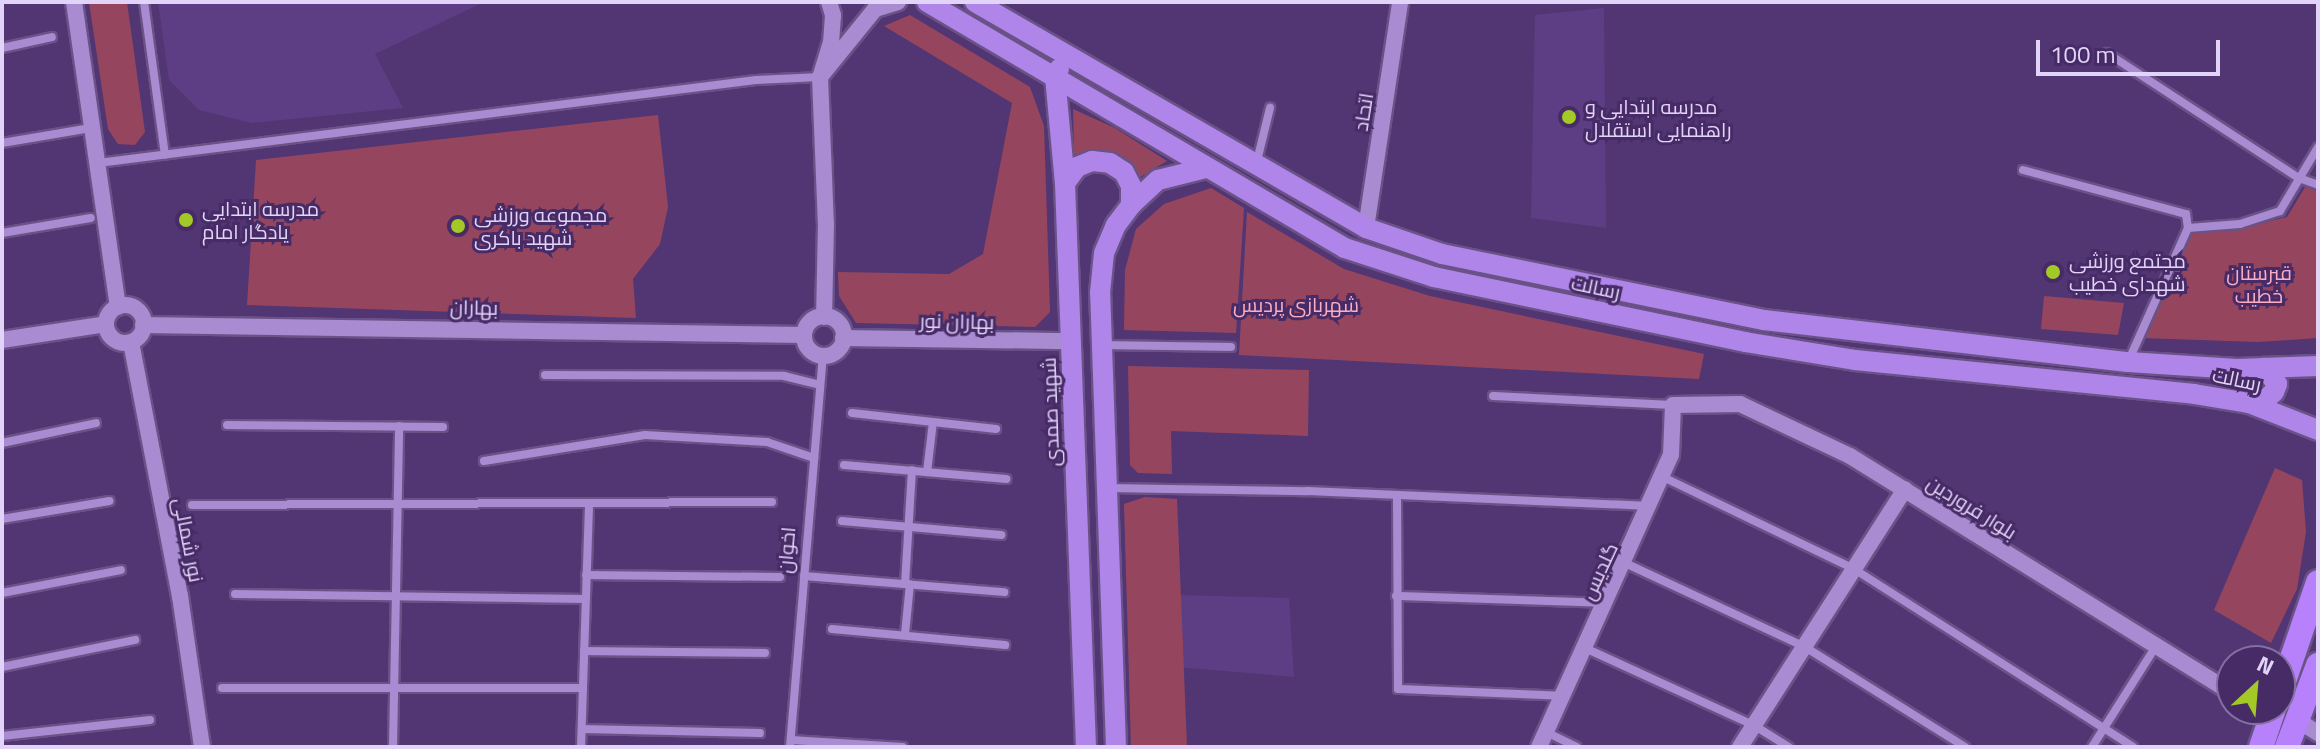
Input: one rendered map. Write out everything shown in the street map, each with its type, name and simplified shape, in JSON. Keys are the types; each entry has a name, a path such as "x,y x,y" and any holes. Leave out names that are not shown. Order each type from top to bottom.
{"highway":[{"path":"2296,647 2318,583"},
{"path":"2287,747 2316,673"},
{"path":"2261,747 2265,725"}],"main road":[{"name":"رسالت","path":"927,2 1345,248 1434,277 1745,342 1855,360 2179,392 2249,403 2318,430"},
{"name":"رسالت","path":"975,2 1366,228 1442,254 1764,320 2128,362 2264,368 2318,366"},
{"path":"1055,76 1066,56"},
{"name":"شهید صمدی","path":"1055,76 1065,183 1086,747"},
{"path":"1065,183 1077,167 1092,161 1110,163 1124,172 1131,186 1131,205"},
{"path":"1116,747 1100,293 1104,253 1116,225 1131,205 1158,180 1206,168"},
{"path":"2249,403 2265,400 2274,392 2277,384 2264,368"},
{"path":"1083,657 1087,665 1101,669 1113,656"},
{"path":"1085,709 1095,694 1105,694 1114,704"}],"street":[{"path":"2,340 106,324 118,307 74,2"},
{"path":"144,2 165,155"},
{"path":"824,317 826,224 820,77 831,42 833,15 829,2"},
{"path":"97,163 756,80 820,77 875,9 898,2"},
{"name":"اتحاد","path":"1366,228 1400,2"},
{"path":"2,48 52,37"},
{"path":"2107,53 2299,178 2318,185"},
{"path":"1256,165 1270,108"},
{"path":"2,143 91,128"},
{"path":"2188,228 2240,224 2280,211 2318,147"},
{"path":"2023,170 2186,214 2188,228 2128,362"},
{"path":"2,233 91,218"},
{"path":"106,324 114,339 131,342 140,335 143,325 135,309 118,307"},
{"path":"824,317 836,321 843,338 838,349 823,356 811,351 804,335 813,320 824,317"},
{"name":"بهاران","path":"143,325 804,335"},
{"name":"بهاران نور","path":"843,338 1071,341"},
{"name":"نور شمالی","path":"131,342 180,596 202,747"},
{"path":"1102,345 1231,347"},
{"name":"اخوان","path":"790,744 823,356"},
{"path":"545,375 784,376 820,385"},
{"path":"1493,396 1673,405"},
{"name":"بلوار فروردین","path":"1673,405 1740,404 1850,456 2216,683"},
{"name":"گلدیس","path":"1543,739 1663,477 1671,455 1673,405"},
{"path":"852,413 996,429"},
{"path":"927,472 933,422"},
{"path":"2,443 96,423"},
{"path":"227,425 443,427"},
{"path":"393,747 399,426"},
{"path":"484,461 645,435 767,442 814,458"},
{"path":"844,465 1006,479"},
{"path":"905,634 912,470"},
{"path":"1663,477 1854,569 2133,747"},
{"path":"1107,488 1397,495 1651,506"},
{"path":"1740,747 1905,489"},
{"path":"1397,495 1398,689 1563,696"},
{"path":"2,519 110,501"},
{"path":"192,505 772,502"},
{"path":"581,747 589,503"},
{"path":"842,521 1001,535"},
{"path":"1625,563 1805,647 1965,747"},
{"path":"2,593 121,570"},
{"path":"586,575 780,577"},
{"path":"804,576 1004,592"},
{"path":"235,594 586,599"},
{"path":"1396,596 1606,603"},
{"path":"832,629 1005,645"},
{"path":"2,667 135,640"},
{"path":"2092,747 2157,646"},
{"path":"1585,648 1755,726 1789,747"},
{"path":"584,651 765,653"},
{"path":"222,688 583,688"},
{"path":"2,736 150,720"},
{"path":"2297,720 2318,733"},
{"path":"582,729 760,733"},
{"path":"1543,739 1577,747"},
{"path":"790,744 903,747"}],"shaded area":[{"path":"158,2 484,2 375,54 403,108 252,123 199,110 169,80"},
{"name":"مدرسه ابتدایی و راهنمایی استقلال","path":"1604,8 1606,228 1531,218 1535,15"},
{"path":"1176,595 1289,598 1294,677 1177,667"}],"green space":[{"path":"89,2 127,2 145,132 135,145 118,144 108,129"},
{"path":"910,15 1030,87 1044,126 1050,312 1035,327 856,323 839,296 838,272 949,274 983,254 1012,103 884,26"},
{"path":"1073,109 1115,128 1167,161 1137,179 1132,168 1117,156 1104,152 1074,154"},
{"name":"مجموعه ورزشی شهید باکری","path":"658,115 668,207 660,244 633,279 636,318 247,305 256,160"},
{"name":"قبرستان خطیب","path":"2307,184 2318,193 2318,338 2258,342 2142,338 2192,232 2241,228 2287,217"},
{"path":"1211,188 1244,208 1236,333 1124,330 1125,270 1136,229 1164,204"},
{"name":"شهربازی پردیس","path":"1247,212 1344,269 1430,296 1704,354 1699,379 1239,355"},
{"path":"2044,296 2124,303 2118,335 2041,329"},
{"path":"1128,366 1309,370 1308,436 1171,431 1172,474 1138,473 1130,465"},
{"path":"2275,468 2302,480 2306,532 2297,589 2271,643 2214,610"},
{"path":"1145,497 1177,499 1187,747 1131,747 1124,504"}],"place":[{"name":"مدرسه ابتدایی و راهنمایی استقلال","path":"1569,117"},
{"name":"مدرسه ابتدایی یادگار امام","path":"186,220"},
{"name":"مجموعه ورزشی شهید باکری","path":"458,226"},
{"name":"مجتمع ورزشی شهدای خطیب","path":"2053,272"}]}
